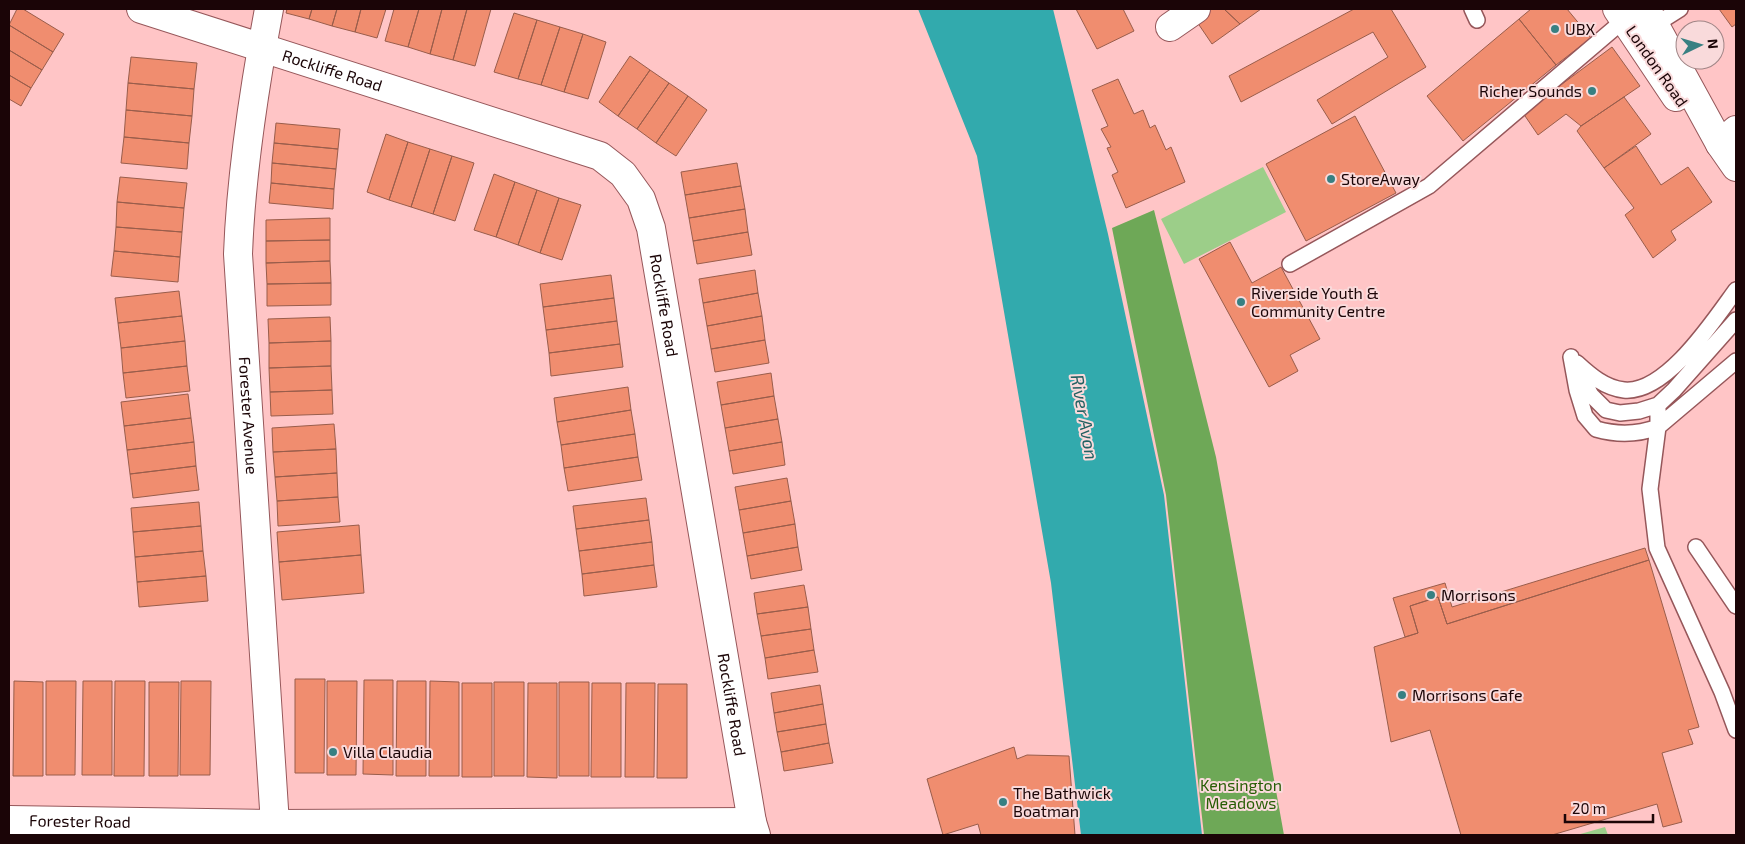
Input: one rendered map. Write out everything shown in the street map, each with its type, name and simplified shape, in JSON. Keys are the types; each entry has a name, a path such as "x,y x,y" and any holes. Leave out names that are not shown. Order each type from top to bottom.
{"main road":[{"name":"Rockliffe Road","path":"141,9 600,156 623,174 641,200 651,228 754,828"},
{"name":"Forester Avenue","path":"269,9 240,209 238,254 275,824"},
{"path":"1170,27 1196,9"},
{"name":"London Road","path":"1635,19 1678,100 1728,137 1736,167"},
{"name":"Forester Road","path":"9,820 84,828 275,824 485,829 754,828"}],"lane":[{"path":"1290,264 1429,186 1635,19 1680,9"},
{"path":"1596,429 1613,397 1625,390 1643,386 1658,379 1674,366 1705,332 1736,290"},
{"path":"1571,357 1591,395 1606,410 1620,413 1639,411 1658,405 1674,390 1736,320"},
{"path":"1571,357 1598,381 1625,390"},
{"path":"1571,357 1577,390 1585,416 1596,429 1628,434 1645,432 1658,427 1736,361"},
{"path":"1658,405 1658,427 1650,489 1657,548 1722,692 1736,730"},
{"path":"1696,547 1736,606"}],"green space":[{"path":"1263,167 1286,212 1184,264 1161,219"},
{"name":"Kensington Meadows","path":"1154,210 1216,457 1284,835 1204,835 1166,495 1112,228"},
{"path":"1605,827 1608,835 1577,835"}],"water":[{"name":"River Avon","path":"918,9 1053,9 1108,234 1164,495 1202,835 1081,835 1051,583 977,156"}],"building":[{"path":"17,9 23,9 64,34 53,52 9,25"},
{"path":"287,9 312,9 309,19 286,13"},
{"path":"312,9 337,9 332,26 309,19"},
{"path":"337,9 361,9 355,32 332,26"},
{"path":"361,9 386,9 377,38 355,32"},
{"path":"394,9 419,9 408,47 385,41"},
{"path":"419,9 442,9 430,54 408,47"},
{"path":"442,9 467,9 453,60 430,54"},
{"path":"467,9 491,9 475,66 453,60"},
{"path":"1076,9 1123,9 1134,31 1097,49"},
{"path":"1211,9 1224,9 1240,24 1212,44 1195,19"},
{"path":"1224,9 1261,9 1240,24"},
{"path":"1354,9 1391,9 1426,67 1332,124 1317,100 1388,57 1373,32 1241,102 1229,76"},
{"name":"UBX","path":"1531,9 1567,9 1591,38 1556,65 1519,19"},
{"path":"1719,9 1736,9 1736,24 1732,27"},
{"path":"514,13 537,20 518,79 494,72"},
{"path":"1519,19 1556,65 1463,141 1427,96"},
{"path":"537,20 560,27 541,85 518,79"},
{"path":"9,25 53,52 42,70 9,50"},
{"path":"560,27 583,34 564,92 541,85"},
{"path":"583,34 606,42 588,99 564,92"},
{"name":"Richer Sounds","path":"1612,47 1640,86 1581,126 1566,114 1538,135 1523,113"},
{"path":"9,50 42,70 31,88 9,75"},
{"path":"630,56 650,70 618,116 599,102"},
{"path":"131,57 197,63 194,89 128,83"},
{"path":"650,70 669,83 637,129 618,116"},
{"path":"9,75 31,88 21,106 9,99"},
{"path":"1118,79 1134,114 1143,110 1150,128 1155,125 1166,150 1171,147 1185,182 1126,208 1112,175 1118,172 1107,148 1111,147 1101,129 1108,126 1092,90"},
{"path":"128,83 194,89 192,116 126,110"},
{"path":"669,83 688,96 656,143 637,129"},
{"path":"688,96 707,110 676,156 656,143"},
{"path":"1624,97 1651,134 1604,168 1577,131 1581,126"},
{"path":"126,110 192,116 189,143 124,137"},
{"name":"StoreAway","path":"1355,116 1396,193 1306,241 1266,164"},
{"path":"276,123 340,129 338,149 274,143"},
{"path":"386,134 408,142 389,200 367,192"},
{"path":"124,137 189,143 187,169 121,163"},
{"path":"408,142 430,149 411,207 389,200"},
{"path":"274,143 338,149 336,169 272,163"},
{"path":"1636,146 1661,185 1688,167 1712,202 1671,231 1676,240 1653,258 1625,215 1634,208 1604,168"},
{"path":"430,149 452,156 433,214 411,207"},
{"path":"452,156 474,163 455,221 433,214"},
{"path":"272,163 336,169 334,189 271,183"},
{"path":"737,163 741,186 685,195 681,172"},
{"path":"494,174 515,182 496,237 474,230"},
{"path":"120,177 187,183 184,208 117,202"},
{"path":"515,182 537,190 518,245 496,237"},
{"path":"271,183 334,189 333,209 269,203"},
{"path":"741,186 745,209 689,218 685,195"},
{"path":"537,190 559,198 540,253 518,245"},
{"path":"559,198 581,205 562,260 540,253"},
{"path":"117,202 184,208 182,232 116,227"},
{"path":"745,209 748,232 693,241 689,218"},
{"path":"330,218 330,240 266,241 266,220"},
{"path":"116,227 182,232 180,257 114,251"},
{"path":"748,232 752,255 697,264 693,241"},
{"path":"330,240 330,261 266,263 266,241"},
{"path":"1230,242 1252,283 1281,267 1320,339 1290,355 1298,371 1269,387 1199,259"},
{"path":"114,251 180,257 178,282 111,276"},
{"path":"330,261 331,283 267,284 266,263"},
{"path":"755,270 758,293 703,303 699,279"},
{"path":"611,275 614,298 543,307 540,284"},
{"path":"331,283 331,305 267,306 267,284"},
{"path":"179,291 182,316 118,323 115,298"},
{"path":"758,293 762,316 707,326 703,303"},
{"path":"614,298 617,321 546,330 543,307"},
{"path":"182,316 185,341 121,348 118,323"},
{"path":"762,316 765,340 711,349 707,326"},
{"path":"330,317 331,341 269,343 268,319"},
{"path":"617,321 620,344 549,353 546,330"},
{"path":"765,340 769,363 715,372 711,349"},
{"path":"185,341 187,366 123,373 121,348"},
{"path":"331,341 331,366 269,368 269,343"},
{"path":"620,344 623,367 551,376 549,353"},
{"path":"187,366 190,391 126,398 123,373"},
{"path":"331,366 332,390 270,392 269,368"},
{"path":"771,373 774,396 721,405 717,382"},
{"path":"628,387 631,410 557,422 554,398"},
{"path":"332,390 333,414 271,416 270,392"},
{"path":"188,394 191,418 124,426 121,402"},
{"path":"774,396 778,419 725,428 721,405"},
{"path":"631,410 635,434 561,445 557,422"},
{"path":"191,418 194,442 127,450 124,426"},
{"path":"778,419 782,442 729,451 725,428"},
{"path":"334,424 336,449 273,452 272,428"},
{"path":"635,434 638,457 564,468 561,445"},
{"path":"194,442 196,466 130,474 127,450"},
{"path":"782,442 785,465 733,474 729,451"},
{"path":"336,449 337,473 275,477 273,452"},
{"path":"638,457 642,480 568,491 564,468"},
{"path":"196,466 199,490 133,498 130,474"},
{"path":"337,473 338,497 277,501 275,477"},
{"path":"787,478 791,501 739,510 735,487"},
{"path":"338,497 340,522 278,526 277,501"},
{"path":"646,498 649,520 576,529 573,506"},
{"path":"791,501 795,524 743,533 739,510"},
{"path":"199,502 201,526 133,532 131,508"},
{"path":"649,520 652,542 579,551 576,529"},
{"path":"795,524 798,547 747,556 743,533"},
{"path":"359,525 361,555 279,562 277,532"},
{"path":"201,526 203,551 135,557 133,532"},
{"path":"652,542 654,565 582,574 579,551"},
{"path":"798,547 802,570 751,579 747,556"},
{"path":"1645,548 1649,560 1447,624 1438,597 1410,606 1418,633 1405,637 1393,598 1445,583 1452,607"},
{"path":"203,551 206,576 137,582 135,557"},
{"path":"361,555 364,593 282,600 279,562"},
{"path":"1649,560 1699,727 1688,730 1693,744 1662,753 1682,822 1663,827 1657,804 1552,835 1461,835 1430,730 1391,742 1374,647 1418,633 1410,606 1438,597 1447,624"},
{"path":"654,565 657,587 584,596 582,574"},
{"path":"206,576 208,601 139,607 137,582"},
{"path":"804,585 808,607 757,614 754,593"},
{"path":"808,607 811,629 761,636 757,614"},
{"path":"811,629 814,650 765,658 761,636"},
{"path":"814,650 818,672 768,679 765,658"},
{"path":"295,679 325,679 324,773 295,773"},
{"path":"364,680 393,680 393,775 363,774"},
{"path":"14,681 43,682 43,776 13,776"},
{"path":"46,681 76,681 75,775 46,775"},
{"path":"83,681 112,681 112,775 82,775"},
{"path":"115,681 145,681 144,776 114,776"},
{"path":"181,681 211,681 210,775 180,775"},
{"path":"327,681 357,681 356,775 327,775"},
{"path":"397,681 426,681 426,776 396,776"},
{"path":"430,681 459,682 459,776 429,776"},
{"path":"149,682 179,682 178,776 149,776"},
{"path":"494,682 524,682 524,776 494,776"},
{"path":"559,682 589,682 589,776 559,776"},
{"path":"462,683 492,683 492,777 462,777"},
{"path":"528,683 557,683 557,778 527,777"},
{"path":"592,683 621,683 621,777 591,777"},
{"path":"626,683 655,683 654,777 625,777"},
{"path":"658,684 687,684 687,778 657,778"},
{"path":"820,685 823,704 774,713 771,693"},
{"path":"823,704 826,724 777,732 774,713"},
{"path":"826,724 829,743 781,752 777,732"},
{"path":"829,743 833,763 784,771 781,752"},
{"name":"The Bathwick Boatman","path":"1014,747 1017,759 1027,755 1069,756 1075,835 981,835 978,824 943,835 927,779"}],"place":[{"name":"UBX","path":"1555,29"},
{"name":"Richer Sounds","path":"1592,91"},
{"name":"StoreAway","path":"1331,179"},
{"name":"Riverside Youth & Community Centre","path":"1241,302"},
{"name":"Morrisons","path":"1431,595"},
{"name":"Morrisons Cafe","path":"1402,695"},
{"name":"Villa Claudia","path":"333,752"},
{"name":"The Bathwick Boatman","path":"1003,802"}]}
